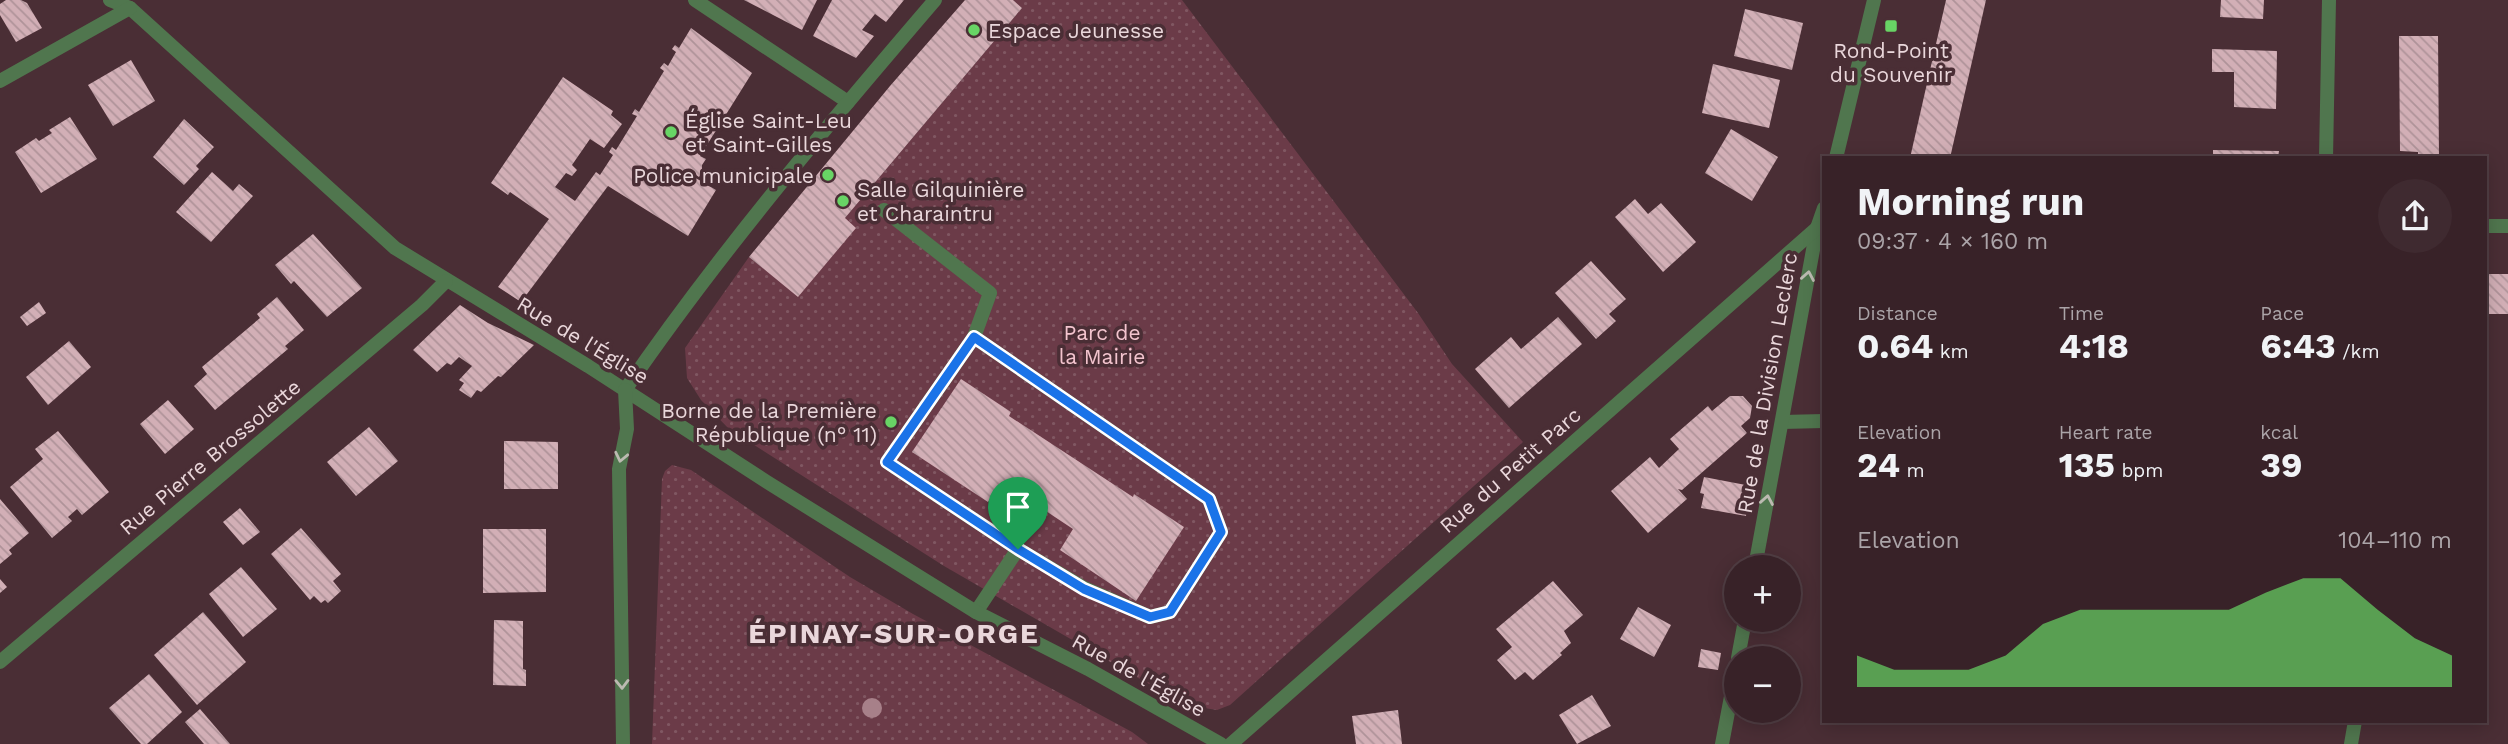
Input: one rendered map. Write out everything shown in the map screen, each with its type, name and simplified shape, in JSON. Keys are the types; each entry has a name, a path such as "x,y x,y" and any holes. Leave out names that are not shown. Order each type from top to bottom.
{"street":[{"name":"Rue de l'Église","path":"110,0 131,4 395,248 976,612 1088,669 1221,744"},
{"path":"695,0 848,102"},
{"path":"623,744 619,469 627,429 625,390 670,326 848,102 935,0"},
{"path":"1836,156 1874,0"},
{"path":"2326,156 2329,0"},
{"path":"0,81 131,4"},
{"path":"884,210 990,293 974,337 887,462 1018,549 1084,589 1150,617 1170,612 1221,532 1209,499 974,337"},
{"path":"2487,226 2508,226"},
{"name":"Rue de la Division Leclerc","path":"1757,555 1820,228"},
{"name":"Rue du Petit Parc","path":"1231,744 1820,228"},
{"name":"Rue Pierre Brossolette","path":"0,662 422,305 446,281"},
{"path":"1782,422 1822,421"},
{"path":"976,612 1018,549"},
{"path":"1722,744 1726,723"},
{"path":"2351,744 2355,723"}],"green space":[{"name":"Parc de la Mairie","path":"1013,0 1182,0 1418,313 1452,364 1523,442 1230,705 1217,710 1185,705 944,566 729,429 701,400 687,378 685,348 749,257 798,296 845,218 1022,8"},
{"path":"672,465 691,470 850,577 913,614 1132,732 1148,744 652,744 662,479 665,471"}],"building":[{"path":"6,0 21,0 27,3 42,28 16,42 0,15 0,4"},
{"path":"744,0 817,0 802,30"},
{"path":"832,0 904,0 886,22 875,14 862,30 874,36 856,58 813,36"},
{"path":"965,0 1013,0 1022,8 845,218 856,228 798,297 749,257"},
{"path":"1946,0 1986,0 1950,156 1910,156"},
{"path":"2221,0 2264,0 2263,19 2220,17"},
{"path":"1745,9 1803,23 1792,70 1734,56"},
{"path":"691,28 752,73 700,156 706,159 699,177 694,177 716,190 688,236 608,186 521,302 498,287 549,219 510,192 508,195 491,183 563,77 613,111 611,115 622,124 604,148 590,139 572,165 577,170 572,176 566,173 555,187 575,201 596,172 600,175 613,155 609,152 612,147 616,150 637,116 632,114 635,109 639,112 664,71 660,68 664,63 668,66 676,52 672,49 675,45 679,48"},
{"path":"2399,36 2438,36 2439,156 2418,156 2418,152 2400,151"},
{"path":"2212,49 2277,51 2276,109 2234,107 2234,72 2212,72"},
{"path":"131,60 155,101 113,126 88,85"},
{"path":"1713,64 1780,80 1769,128 1702,113"},
{"path":"70,117 97,159 41,193 15,152 36,138 39,141 52,133 49,130"},
{"path":"184,119 214,147 196,166 199,169 184,185 153,157"},
{"path":"1731,129 1778,157 1752,201 1705,173"},
{"path":"2213,150 2279,151 2278,156 2213,156"},
{"path":"212,172 233,191 239,184 253,196 211,242 176,212"},
{"path":"1635,199 1648,214 1661,203 1696,242 1663,272 1615,217"},
{"path":"313,234 362,288 327,317 294,281 291,284 275,265"},
{"path":"1591,261 1626,299 1609,314 1616,321 1596,339 1555,293"},
{"path":"2487,274 2508,274 2508,314 2487,314"},
{"path":"277,297 304,330 285,346 288,349 215,410 194,386 207,374 202,367 260,318 257,314"},
{"path":"39,302 46,313 27,326 20,317"},
{"path":"460,305 488,323 534,345 501,377 498,376 481,392 477,390 471,398 459,390 464,383 459,380 472,366 459,357 451,365 447,363 437,372 413,350"},
{"path":"1558,317 1582,344 1509,408 1475,369 1511,337 1521,349"},
{"path":"69,341 91,367 48,405 26,377"},
{"path":"961,379 1011,412 1009,416 1184,527 1136,601 1060,550 1073,529 1002,482 988,502 912,452"},
{"path":"1730,396 1743,396 1752,406 1750,418 1741,426 1747,433 1682,490 1678,489 1687,499 1648,533 1611,491 1650,457 1659,468 1679,449 1670,439 1708,406 1712,411"},
{"path":"168,400 194,429 165,454 140,424"},
{"path":"369,427 398,461 356,496 327,462"},
{"path":"58,431 109,492 82,515 77,509 68,517 72,521 52,538 10,487 43,459 35,449"},
{"path":"504,441 558,442 558,489 504,489"},
{"path":"1704,477 1751,486 1746,516 1701,508 1704,494 1700,493"},
{"path":"0,499 29,533 9,550 12,554 0,564"},
{"path":"240,508 260,532 243,545 223,522"},
{"path":"301,528 341,574 333,581 341,591 328,603 325,600 321,603 314,596 310,600 271,554"},
{"path":"483,529 546,529 546,592 483,593"},
{"path":"241,567 277,609 243,637 209,594"},
{"path":"0,579 7,587 0,593"},
{"path":"1553,581 1583,615 1564,631 1571,643 1560,653 1562,655 1533,680 1525,672 1515,680 1497,660 1512,647 1496,629"},
{"path":"1638,607 1671,625 1654,657 1620,639"},
{"path":"203,612 246,662 197,705 154,655"},
{"path":"494,620 523,621 523,669 526,670 526,686 493,685"},
{"path":"1701,649 1721,653 1718,670 1698,667"},
{"path":"149,674 182,712 147,744 141,744 109,708"},
{"path":"1592,695 1611,726 1577,744 1559,715"},
{"path":"200,709 230,744 204,744 185,722"},
{"path":"1398,710 1402,744 1356,744 1352,716"}],"place":[{"name":"Rond-Point du Souvenir","path":"1891,26"},
{"name":"Espace Jeunesse","path":"974,30"},
{"name":"Église Saint-Leu et Saint-Gilles","path":"671,132"},
{"name":"Police municipale","path":"828,175"},
{"name":"Salle Gilquinière et Charaintru","path":"843,201"},
{"name":"Borne de la Première République (n° 11)","path":"891,422"}],"district":[{"name":"ÉPINAY-SUR-ORGE","path":"894,633"}],"route":[{"path":"974,337 1209,499 1221,532 1170,612 1150,617 1084,589 1018,549 887,462 974,337"}]}
